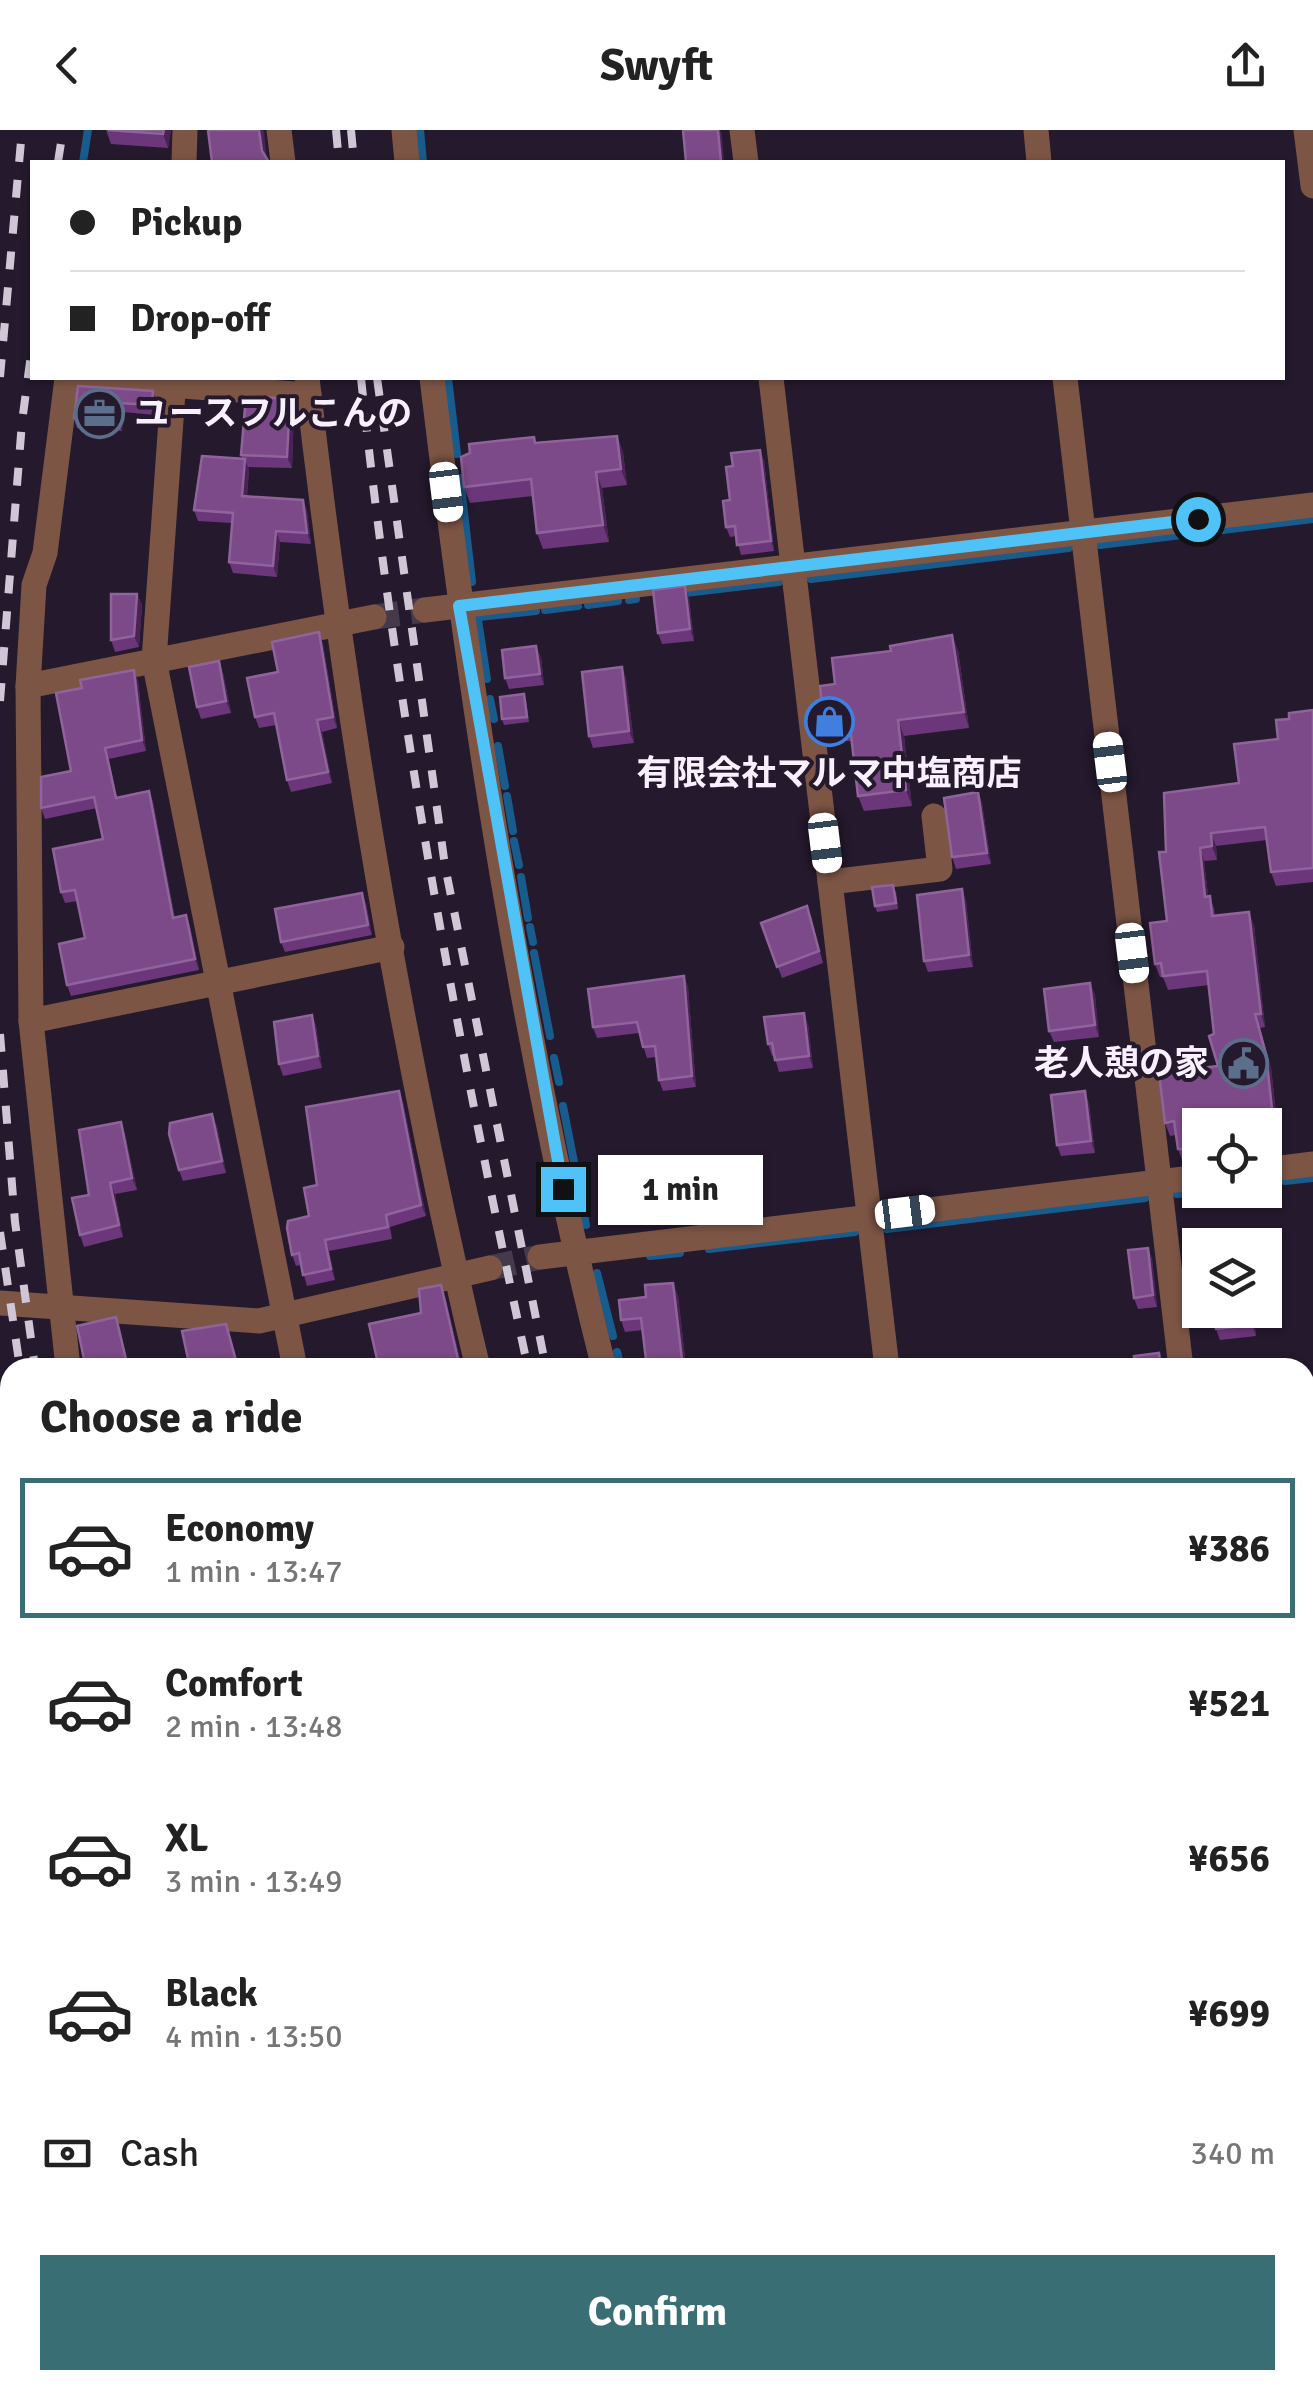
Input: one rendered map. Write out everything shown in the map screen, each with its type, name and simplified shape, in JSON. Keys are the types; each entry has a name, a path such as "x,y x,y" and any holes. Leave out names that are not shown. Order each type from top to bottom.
{"street":[{"path":"184,160 185,130"},
{"path":"279,130 283,160"},
{"path":"404,130 407,160"},
{"path":"742,130 746,160"},
{"path":"1036,130 1040,160"},
{"path":"1306,130 1313,186"},
{"path":"66,380 45,553 34,585 28,686 31,1021 66,1358"},
{"path":"138,380 308,386 336,622 392,947 476,1358"},
{"path":"432,380 459,606 575,1251 602,1358"},
{"path":"771,380 886,1358"},
{"path":"1064,380 1180,1358"},
{"path":"174,381 154,660 293,1358"},
{"path":"425,610 1313,506"},
{"path":"28,686 374,617"},
{"path":"830,882 940,869 934,816"},
{"path":"31,1021 392,947"},
{"path":"1282,1168 1313,1164"},
{"path":"540,1257 1182,1180"},
{"path":"0,1303 259,1321 490,1268"}],"building":[{"path":"108,130 164,130 163,134"},
{"path":"208,130 259,130 268,160 212,160"},
{"path":"683,130 718,130 721,160 686,160"},
{"path":"78,386 153,391 152,405 119,403 118,421 74,418"},
{"path":"246,396 290,399 287,457 241,455"},
{"path":"617,436 621,469 596,472 603,525 537,533 531,479 464,487 461,457 470,453 469,444 534,437 535,443"},
{"path":"760,450 771,541 737,545 735,526 726,527 723,501 730,500 726,467 733,466 731,453"},
{"path":"202,456 245,459 242,496 303,500 307,533 276,531 273,566 229,562 233,513 194,510"},
{"path":"685,586 690,629 658,633 653,590"},
{"path":"111,594 137,594 134,636 111,640"},
{"path":"319,632 333,717 317,720 328,772 287,780 274,713 255,717 247,678 278,672 272,642"},
{"path":"952,635 964,712 898,720 906,790 858,796 850,726 824,725 820,686 835,684 832,658 891,651 890,646"},
{"path":"536,646 540,674 505,678 502,650"},
{"path":"219,661 226,701 197,707 189,667"},
{"path":"622,667 629,731 589,736 582,672"},
{"path":"134,670 142,740 105,748 116,798 149,791 173,918 186,915 195,959 67,985 59,944 85,938 75,890 61,892 53,849 103,839 94,797 41,808 41,777 71,771 56,693 82,688 80,680"},
{"path":"524,694 527,717 502,719 500,697"},
{"path":"1313,710 1313,868 1271,872 1265,827 1211,833 1212,846 1200,848 1205,897 1210,896 1212,916 1249,912 1261,1014 1255,1014 1266,1054 1272,1108 1182,1108 1182,1149 1178,1149 1174,1121 1165,1123 1159,1073 1218,1066 1209,1036 1214,1034 1207,971 1163,976 1161,963 1155,964 1150,923 1167,921 1159,852 1166,852 1164,793 1239,783 1234,744 1278,739 1276,720 1289,719 1289,713"},
{"path":"978,792 987,853 952,857 944,798"},
{"path":"893,885 896,903 875,906 872,887"},
{"path":"962,889 969,955 924,961 917,895"},
{"path":"362,893 368,925 281,942 275,909"},
{"path":"807,906 819,951 777,967 761,923"},
{"path":"684,976 692,1076 659,1080 655,1046 643,1047 637,1022 593,1027 588,989"},
{"path":"1090,983 1095,1025 1049,1031 1044,989"},
{"path":"804,1013 809,1056 775,1060 764,1017"},
{"path":"312,1015 318,1056 279,1064 274,1022"},
{"path":"399,1091 421,1205 386,1215 388,1227 325,1240 331,1269 303,1275 299,1253 292,1255 287,1228 288,1221 309,1216 304,1188 317,1185 306,1107"},
{"path":"1085,1091 1091,1141 1057,1145 1051,1095"},
{"path":"212,1114 222,1161 179,1170 169,1134 170,1123"},
{"path":"121,1122 132,1178 110,1183 119,1225 80,1235 72,1198 89,1195 79,1130"},
{"path":"1148,1248 1153,1295 1134,1298 1128,1250"},
{"path":"673,1283 682,1358 646,1358 641,1318 621,1320 619,1300 646,1297 645,1285"},
{"path":"441,1285 458,1358 377,1358 369,1324 421,1313 419,1289"},
{"path":"116,1317 126,1358 84,1358 77,1326"},
{"path":"226,1324 235,1358 188,1358 182,1331"},
{"path":"1159,1353 1160,1358 1134,1358"}],"waterway":[{"path":"83,160 88,130"},
{"path":"420,130 423,160"},
{"path":"448,380 457,454"},
{"path":"460,478 472,582"},
{"path":"1100,545 1313,519"},
{"path":"811,579 1069,548"},
{"path":"677,594 779,582"},
{"path":"629,600 636,599"},
{"path":"588,605 618,601"},
{"path":"545,610 578,606"},
{"path":"479,617 536,611"},
{"path":"478,620 487,679"},
{"path":"490,699 494,719"},
{"path":"498,746 505,786"},
{"path":"507,796 513,831"},
{"path":"514,841 519,865"},
{"path":"521,877 528,918"},
{"path":"530,927 533,942"},
{"path":"534,953 550,1036"},
{"path":"554,1058 559,1082"},
{"path":"563,1106 574,1162"},
{"path":"576,1174 586,1225"},
{"path":"1285,1181 1313,1178"},
{"path":"1177,1194 1182,1193"},
{"path":"887,1229 1145,1198"},
{"path":"709,1249 855,1232"},
{"path":"650,1256 680,1253"},
{"path":"597,1273 613,1336"},
{"path":"617,1352 618,1358"}],"tunnel":[{"path":"374,617 425,610"},
{"path":"490,1268 540,1257"}],"railway":[{"path":"0,377 22,130"},
{"path":"58,160 63,130"},
{"path":"336,130 339,160"},
{"path":"351,130 354,160"},
{"path":"0,701 30,362"},
{"path":"361,380 410,751 453,999 526,1358"},
{"path":"377,380 445,866 544,1358"},
{"path":"0,1034 15,1222 34,1358"},
{"path":"0,1232 19,1358"}],"place":[{"name":"ユースフルこんの","path":"99,413"},
{"name":"有限会社マルマ中塩商店","path":"829,721"},
{"name":"老人憩の家","path":"1244,1063"}],"route":[{"path":"563,1189 510,909 459,606 1198,519"}]}
